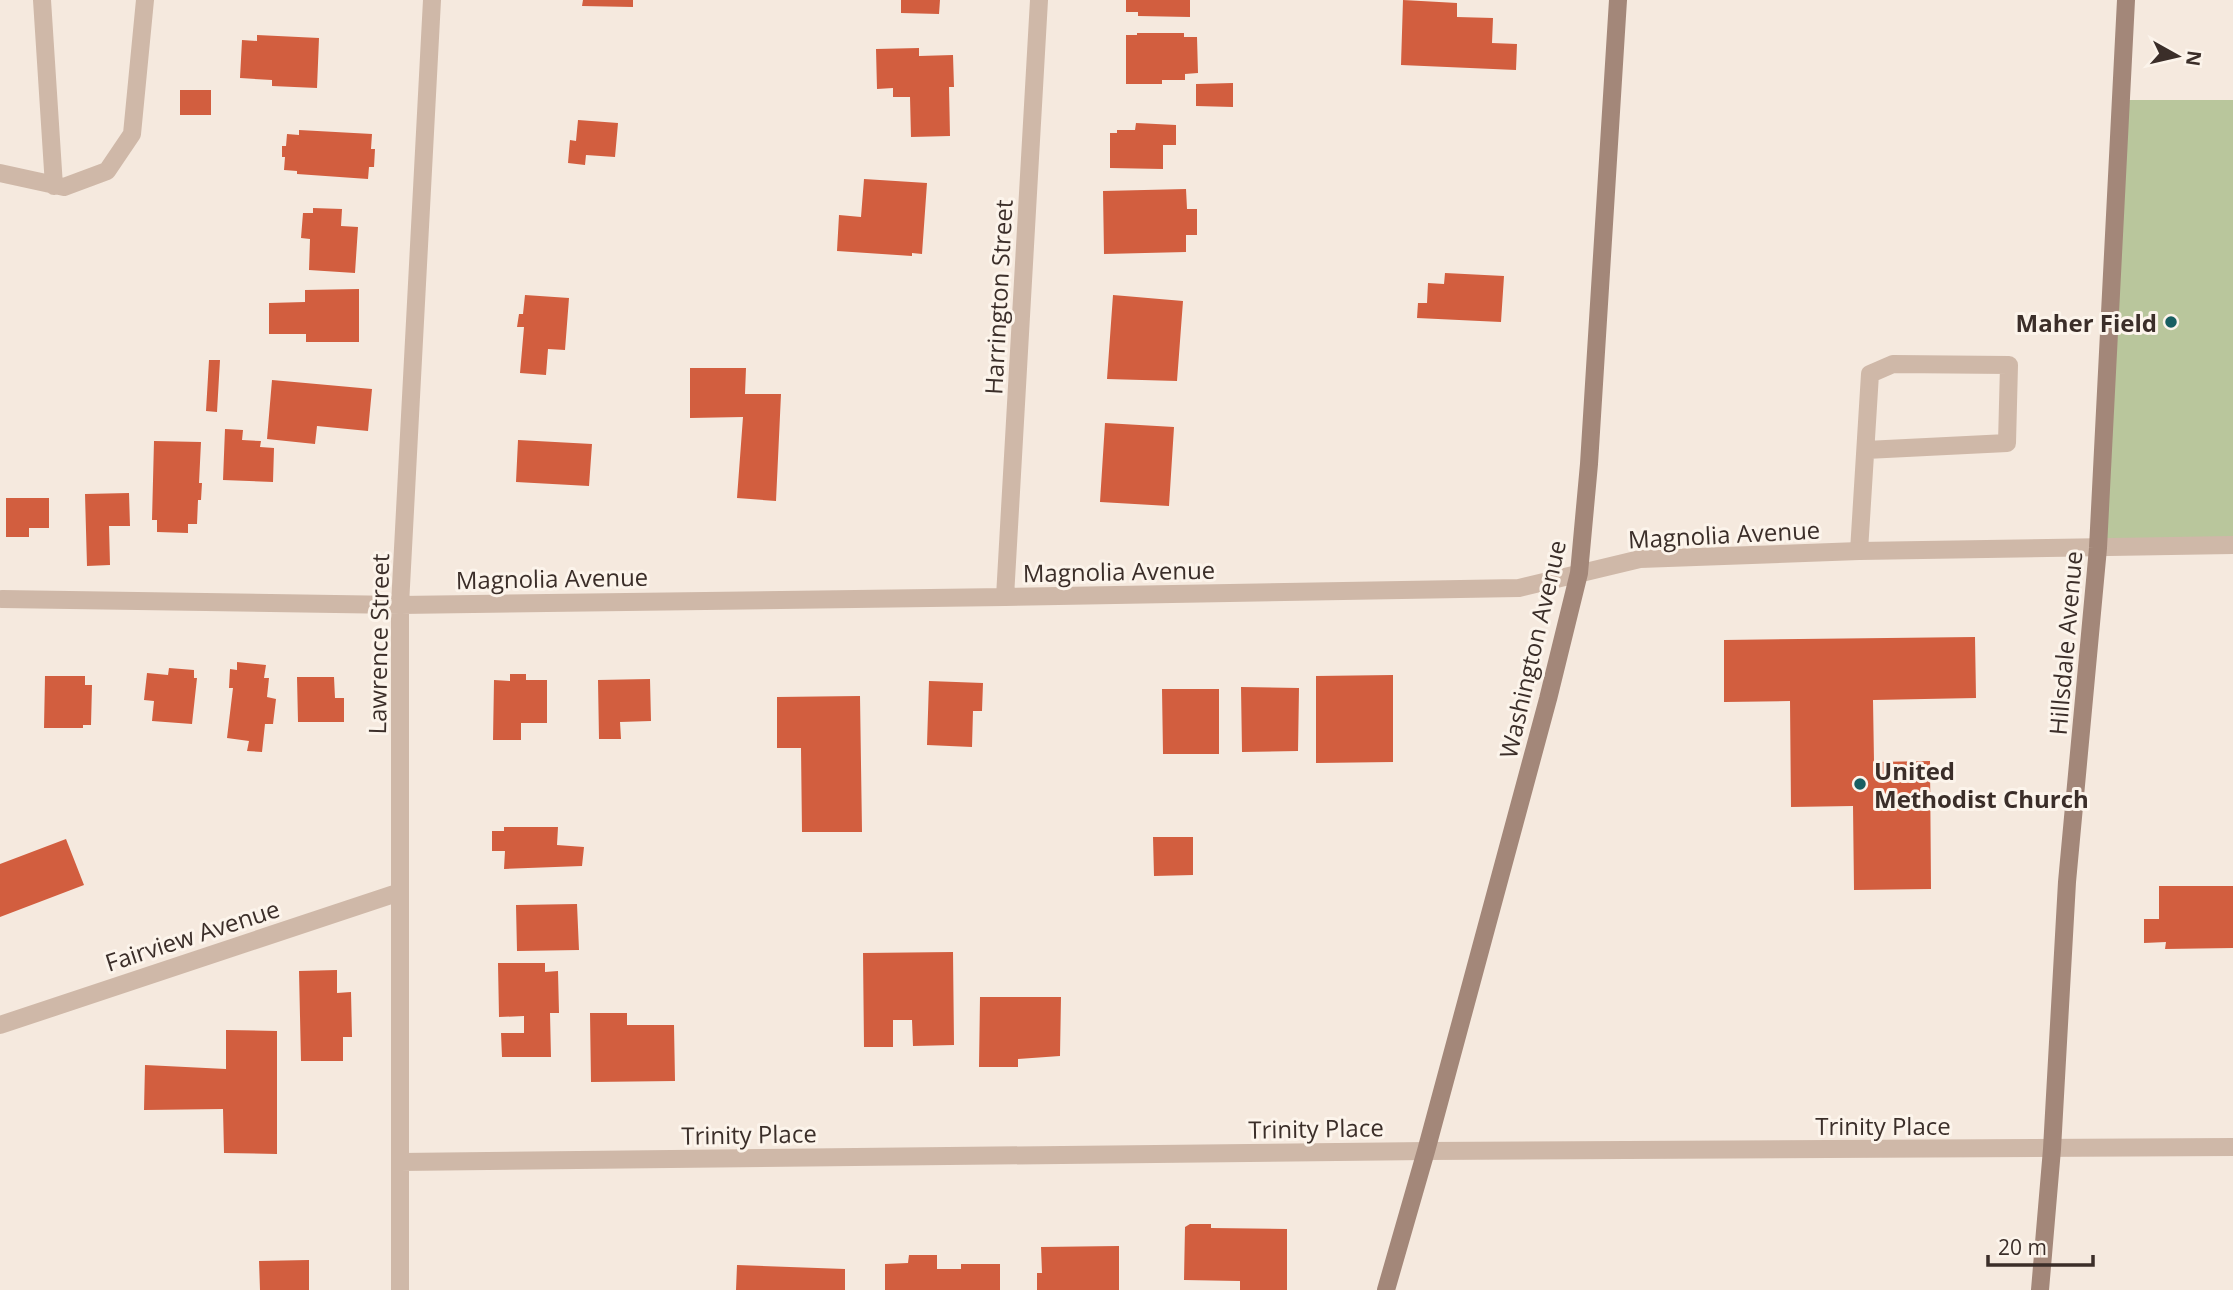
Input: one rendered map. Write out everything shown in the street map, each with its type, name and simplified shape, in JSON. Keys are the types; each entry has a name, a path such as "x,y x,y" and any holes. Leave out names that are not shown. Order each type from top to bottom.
{"street":[{"path":"42,0 54,186"},
{"path":"0,173 64,187 107,171 132,134 145,0"},
{"name":"Lawrence Street","path":"400,1290 400,605 432,0"},
{"name":"Harrington Street","path":"1005,597 1040,0"},
{"name":"Washington Avenue","path":"1386,1290 1545,712 1579,573 1589,464 1618,0"},
{"name":"Hillsdale Avenue","path":"2040,1290 2052,1149 2067,882 2098,548 2126,0"},
{"path":"1859,551 1870,374 1893,364 2010,365 2007,443 1866,450"},
{"name":"Magnolia Avenue","path":"2,599 400,605 1519,588 1640,559 1859,551 2233,545"},
{"name":"Fairview Avenue","path":"0,1025 400,892"},
{"name":"Trinity Place","path":"400,1162 2233,1147"}],"green space":[{"name":"Maher Field","path":"2121,100 2233,100 2233,545 2098,548"}],"building":[{"path":"583,0 633,0 633,7 582,6"},
{"path":"901,0 940,0 939,14 901,13"},
{"path":"1126,0 1190,0 1190,17 1138,16 1138,12 1126,12"},
{"path":"1403,0 1457,3 1457,17 1493,18 1492,43 1517,44 1516,70 1401,65"},
{"path":"1184,33 1184,37 1197,37 1198,73 1185,74 1185,80 1162,80 1162,84 1126,84 1126,35"},
{"path":"257,35 319,38 317,88 272,86 272,80 240,78 242,40 257,41"},
{"path":"919,48 919,56 953,55 954,87 949,87 950,136 911,137 910,97 893,97 893,88 877,89 876,49"},
{"path":"1233,83 1233,107 1196,106 1196,84"},
{"path":"180,90 211,90 211,115 180,115"},
{"path":"578,120 618,123 615,157 586,155 585,165 568,163 570,140 576,141"},
{"path":"1136,123 1176,125 1176,145 1163,145 1163,169 1110,168 1110,133 1117,133 1117,130 1135,130"},
{"path":"299,130 372,134 374,167 369,167 368,179 297,174 297,171 284,170 282,146 286,146 287,134 299,135"},
{"path":"864,179 927,183 922,254 912,253 912,256 837,251 839,215 861,217"},
{"path":"1186,189 1187,209 1197,209 1197,235 1186,235 1186,252 1104,254 1103,191"},
{"path":"313,208 342,209 341,226 358,227 355,273 309,270 310,239 301,238 303,213 313,213"},
{"path":"1445,273 1504,276 1501,322 1417,318 1418,303 1427,303 1428,283 1444,284"},
{"path":"359,289 359,342 306,342 306,334 269,334 269,303 305,302 305,290"},
{"path":"525,295 569,298 565,350 548,349 546,375 520,373 524,327 517,327 519,314 523,314"},
{"path":"1113,295 1183,301 1177,381 1107,379"},
{"path":"209,360 220,360 217,412 206,411"},
{"path":"690,368 746,368 745,394 781,394 776,501 737,498 743,417 690,418"},
{"path":"272,380 372,389 368,431 317,426 315,444 267,439"},
{"path":"1105,423 1174,427 1169,506 1100,502"},
{"path":"225,429 243,430 242,440 261,441 260,447 274,448 273,482 223,480"},
{"path":"518,440 592,444 589,486 516,482"},
{"path":"154,441 201,442 201,500 198,500 197,524 188,524 188,533 157,532 157,520 152,520"},
{"path":"129,493 130,526 109,526 110,565 87,566 85,494"},
{"path":"6,498 49,498 49,528 29,528 29,537 6,537"},
{"name":"United Methodist Church","path":"1975,637 1976,698 1873,700 1874,762 1930,761 1931,889 1854,890 1853,806 1791,807 1790,701 1724,702 1724,640"},
{"path":"237,662 266,665 264,678 269,678 267,697 276,699 273,724 265,724 262,752 247,751 249,741 227,738 233,688 229,688 230,669 237,670"},
{"path":"169,668 194,670 194,678 197,678 192,724 152,721 154,701 144,700 147,673 168,675"},
{"path":"510,674 526,674 526,680 547,680 547,723 521,723 521,740 493,740 494,680 510,681"},
{"path":"1393,675 1393,762 1316,763 1316,676"},
{"path":"45,676 85,676 85,685 92,685 91,725 83,725 83,728 44,728"},
{"path":"297,677 334,677 335,698 344,698 344,722 298,722"},
{"path":"650,679 651,721 620,722 621,739 599,739 598,680"},
{"path":"929,681 983,683 982,711 973,711 972,747 927,745"},
{"path":"1241,687 1299,688 1298,751 1242,752"},
{"path":"1162,689 1219,689 1219,754 1163,754"},
{"path":"860,696 862,832 802,832 801,748 777,748 777,697"},
{"path":"504,827 558,827 557,845 584,847 582,866 504,869 505,851 492,851 492,831 504,831"},
{"path":"1153,837 1193,837 1193,875 1154,876"},
{"path":"66,839 84,885 0,917 0,864"},
{"path":"2159,886 2233,886 2233,948 2165,949 2166,942 2144,943 2144,919 2159,919"},
{"path":"577,904 579,950 517,951 516,905"},
{"path":"953,952 954,1045 913,1046 912,1020 893,1020 893,1047 864,1047 863,953"},
{"path":"498,963 545,963 545,972 558,971 559,1013 550,1013 551,1057 502,1057 501,1033 524,1033 524,1016 499,1017"},
{"path":"337,970 337,993 351,992 352,1037 343,1037 343,1061 301,1061 299,971"},
{"path":"980,997 1061,997 1060,1056 1018,1059 1018,1067 979,1067"},
{"path":"590,1013 627,1013 627,1025 674,1025 675,1081 591,1082"},
{"path":"226,1030 277,1031 277,1154 224,1153 223,1109 144,1110 145,1065 226,1069"},
{"path":"1190,1224 1211,1224 1211,1228 1287,1229 1287,1290 1240,1290 1240,1281 1184,1280 1185,1227"},
{"path":"1119,1246 1119,1290 1037,1290 1037,1273 1042,1273 1041,1247"},
{"path":"909,1255 937,1255 937,1269 961,1269 961,1264 1000,1264 1000,1290 885,1290 885,1264 908,1263"},
{"path":"309,1260 309,1290 260,1290 259,1261"},
{"path":"737,1265 845,1269 845,1290 736,1290"}],"place":[{"name":"Maher Field","path":"2171,322"},
{"name":"United Methodist Church","path":"1860,784"}]}
